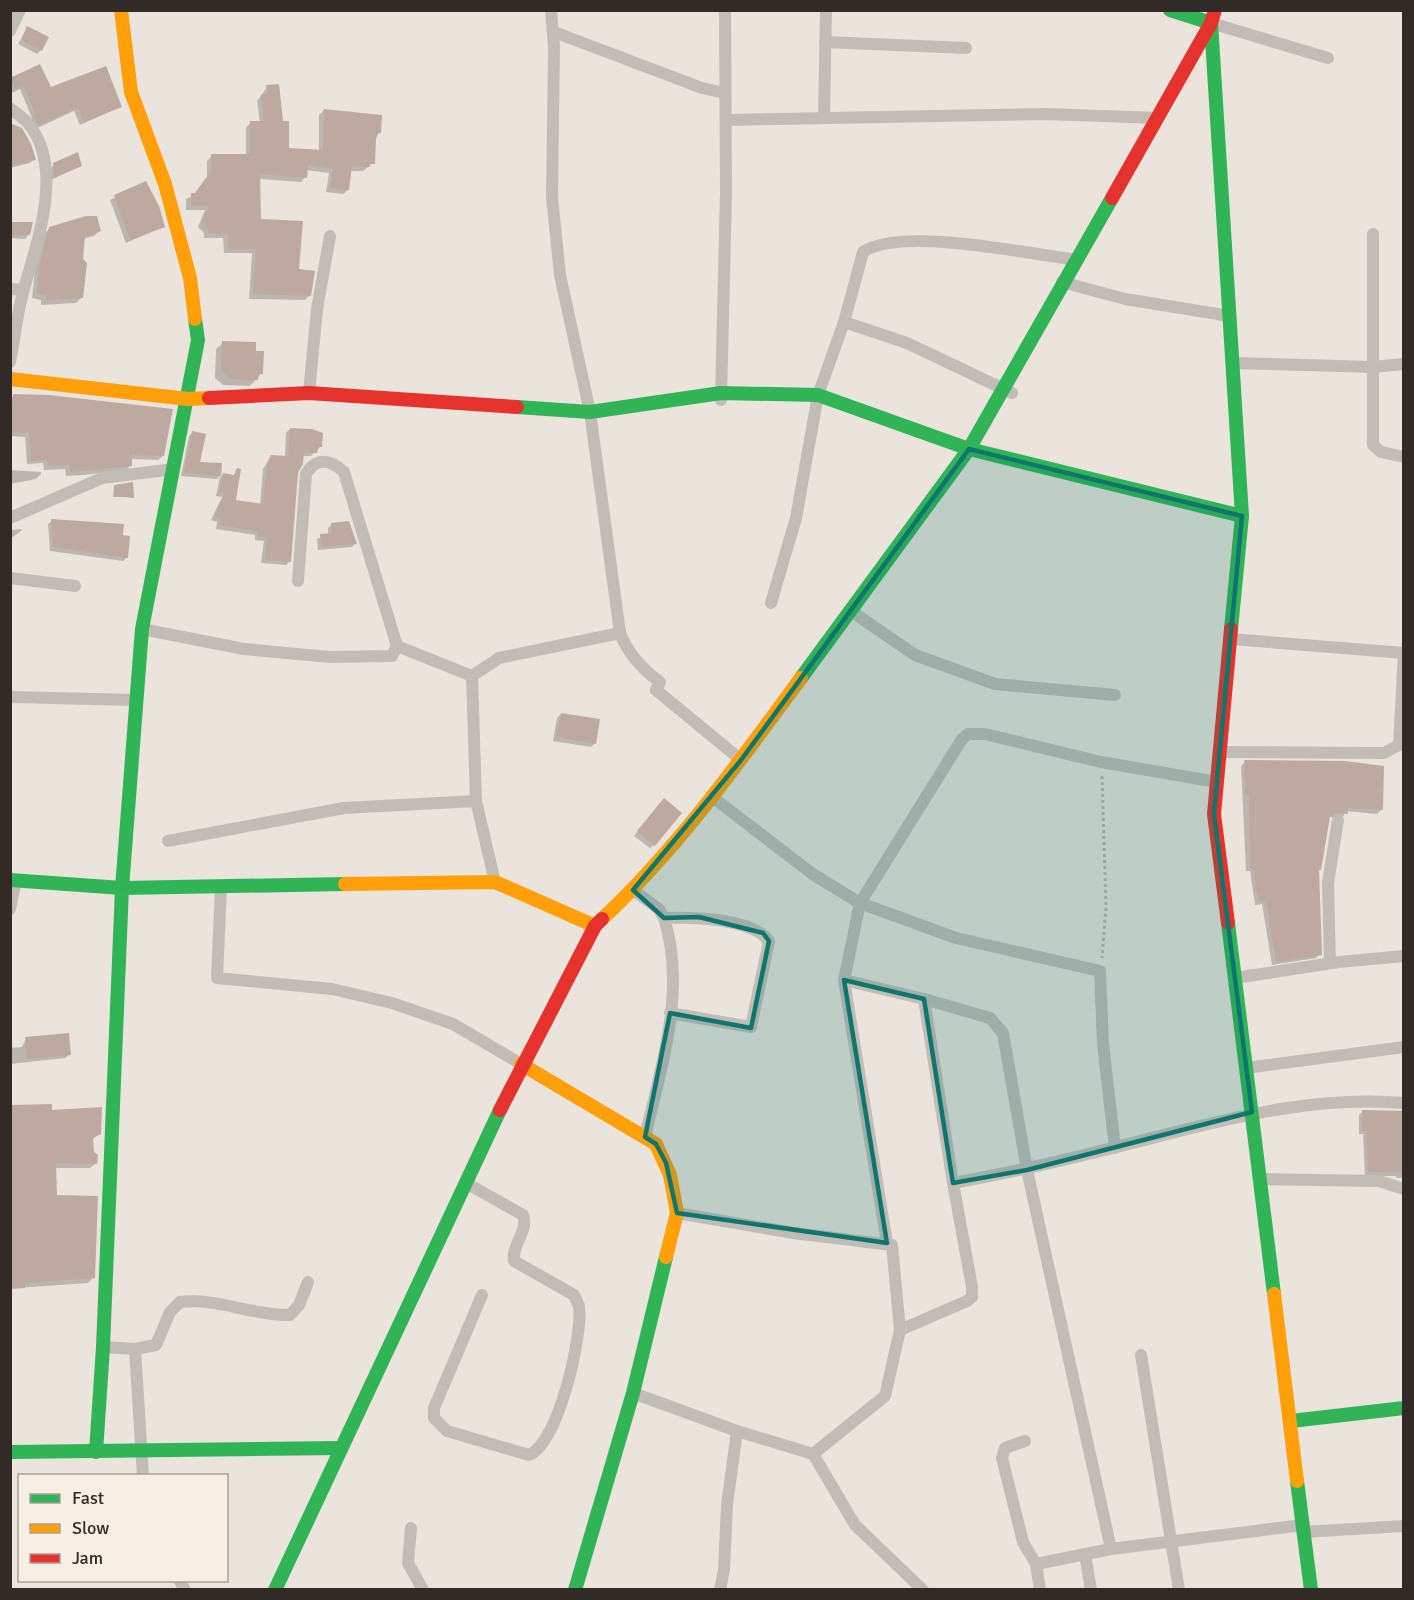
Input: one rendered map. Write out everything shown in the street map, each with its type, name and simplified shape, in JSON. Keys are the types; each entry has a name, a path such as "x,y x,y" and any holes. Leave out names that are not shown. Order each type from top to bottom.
{"street":[{"path":"10,31 20,10"},
{"path":"96,1452 103,1347 122,888 142,629 198,340 190,278 165,184 131,92 120,10"},
{"path":"551,10 554,32 552,197 560,275 590,412 620,633 626,649 648,674 660,682 656,690 741,760"},
{"path":"721,398 726,120 725,10"},
{"path":"824,117 826,10"},
{"path":"1170,10 1213,17 1328,58"},
{"path":"275,1590 521,1064 595,926 633,890 741,760 969,449 1008,390 1063,282 1213,17"},
{"path":"1213,17 1242,516 1214,814 1311,1590"},
{"path":"554,32 702,88 725,93"},
{"path":"825,42 966,48"},
{"path":"10,108 29,124 46,170 43,215 35,255 17,290 10,362"},
{"path":"726,120 1046,114 1157,118"},
{"path":"1372,234 1373,445 1381,452 1404,457"},
{"path":"309,393 317,309 330,236"},
{"path":"771,603 796,518 818,395 844,322 863,252 872,246 926,240 1077,260"},
{"path":"1063,282 1125,299 1230,316"},
{"path":"844,322 907,343 1008,390"},
{"path":"1233,363 1372,367 1404,364"},
{"path":"10,380 188,399 309,393 590,412 721,398 818,395 969,449 1242,516"},
{"path":"142,629 244,649 330,657 392,656 397,646 344,472 334,463 319,461 312,465 306,474 298,581"},
{"path":"10,519 102,478 174,469"},
{"path":"10,578 75,586"},
{"path":"851,611 915,655 995,684 1115,695"},
{"path":"472,676 499,658 620,633"},
{"path":"1220,752 1384,753 1395,749 1399,744 1404,653 1231,639"},
{"path":"397,646 472,676"},
{"path":"472,676 476,801 495,882"},
{"path":"10,697 136,700"},
{"path":"887,1243 844,980 860,903 962,740 968,734 985,734 1101,762 1217,782"},
{"path":"711,796 814,875 860,903 956,938 1100,971 1103,1044 1114,1148"},
{"path":"168,841 344,808 476,801"},
{"path":"1330,963 1328,891 1338,820"},
{"path":"10,909 13,880 122,888 495,882 595,926"},
{"path":"221,886 217,978 332,989 392,1003 453,1023 656,1144 666,1163 677,1213 633,1393 575,1590"},
{"path":"633,890 659,909 664,918 674,979 667,1040 645,1137"},
{"path":"664,918 699,917 724,921 764,933 769,941 751,1028 670,1014"},
{"path":"1235,978 1330,963 1404,956"},
{"path":"844,980 990,1018 1003,1033 1027,1170 1111,1549"},
{"path":"900,1330 972,1297 924,999"},
{"path":"1245,1068 1404,1047"},
{"path":"954,1183 1027,1170 1252,1112 1365,1100 1404,1103"},
{"path":"1260,1179 1379,1181 1404,1189"},
{"path":"466,1183 523,1215 524,1226 513,1255 514,1261 574,1295 579,1306 567,1390 542,1447 529,1455 447,1431 434,1418 434,1408 482,1296"},
{"path":"677,1213 793,1233 887,1243 894,1248 900,1330 889,1388 885,1396 813,1454"},
{"path":"103,1347 135,1349 156,1345 170,1312 180,1302 198,1302 272,1316 290,1316 299,1305 308,1282"},
{"path":"135,1349 143,1474"},
{"path":"1141,1355 1173,1541 1179,1590"},
{"path":"633,1393 737,1431 813,1454 855,1525 923,1590"},
{"path":"1291,1421 1404,1408"},
{"path":"720,1590 724,1570 727,1505 737,1431"},
{"path":"1025,1440 1005,1448 1002,1458 1023,1542 1036,1564 1040,1590"},
{"path":"10,1452 341,1448"},
{"path":"1036,1564 1111,1549 1173,1541 1304,1529 1404,1526"},
{"path":"411,1528 408,1563 423,1590"},
{"path":"1085,1554 1090,1590"}],"path":[{"path":"1100,971 1106,907 1101,762"}],"highlighted area":[{"path":"969,449 1242,516 1214,814 1252,1112 1027,1170 953,1183 924,999 844,980 887,1243 677,1213 666,1163 656,1144 645,1137 670,1013 751,1028 769,941 763,933 699,917 664,918 633,890 741,760"}],"building":[{"path":"27,26 49,37 42,51 21,40"},
{"path":"40,64 51,87 106,66 122,107 84,122 78,108 39,125 32,115 35,114 24,86 16,90 10,78"},
{"path":"279,84 283,121 289,121 289,148 323,150 324,109 382,115 381,133 378,133 376,139 375,164 370,164 370,167 352,166 349,190 330,188 333,169 308,165 307,178 260,174 261,219 303,221 299,269 315,271 311,296 253,294 256,249 228,249 228,234 208,233 208,228 202,222 209,206 191,206 191,193 195,193 211,171 211,154 250,154 250,121 264,121 261,95 267,94 266,85"},
{"path":"10,123 22,128 31,144 36,160 12,165"},
{"path":"78,152 82,166 54,178 53,163"},
{"path":"146,181 159,206 165,227 130,240 114,195"},
{"path":"86,216 97,216 101,231 85,236 83,259 87,263 83,298 46,300 46,295 37,293 40,263 49,227"},
{"path":"10,222 33,222 30,235 10,235"},
{"path":"222,341 256,342 256,351 264,351 263,374 258,374 258,380 230,379 221,371"},
{"path":"13,394 49,395 173,409 164,456 132,455 132,466 70,472 69,465 48,466 47,459 31,461 29,433 11,432"},
{"path":"290,428 312,429 323,433 322,447 319,447 317,453 304,453 303,464 298,473 291,562 265,560 267,537 258,537 258,531 219,525 220,518 214,516 225,493 219,492 223,473 234,475 237,468 241,469 236,500 263,504 267,463 271,455 288,456"},
{"path":"192,431 206,434 200,462 222,463 221,476 184,473"},
{"path":"133,482 134,498 114,496 114,485"},
{"path":"51,519 124,524 123,535 130,536 128,558 53,547"},
{"path":"349,521 357,544 321,547 320,534 332,533 331,523"},
{"path":"561,713 600,719 596,744 556,737"},
{"path":"1244,760 1345,761 1384,766 1383,810 1347,808 1348,814 1336,812 1330,817 1321,870 1319,870 1322,955 1276,962 1266,901 1259,902 1253,868 1250,868 1249,794 1245,794"},
{"path":"664,798 682,813 655,846 637,831"},
{"path":"69,1033 71,1055 27,1059 25,1037"},
{"path":"52,1104 52,1110 102,1107 101,1134 93,1138 94,1152 98,1155 97,1164 56,1163 57,1195 98,1196 95,1278 25,1283 25,1288 10,1289 10,1105"},
{"path":"1362,1110 1404,1111 1404,1172 1368,1172 1366,1131 1362,1131"}],"traffic: fast":[{"path":"1170,10 1211,23 1242,516 1231,629"},
{"path":"801,678 969,449 1112,198"},
{"path":"10,880 122,888 142,629 198,340 195,319"},
{"path":"517,407 590,412 721,393 818,395 969,449 1242,516"},
{"path":"96,1452 103,1347 122,888 345,884"},
{"path":"1228,923 1274,1294"},
{"path":"275,1590 500,1110"},
{"path":"575,1590 633,1393 666,1257"},
{"path":"1291,1421 1404,1408"},
{"path":"10,1452 341,1448"},
{"path":"1297,1481 1311,1590"}],"traffic: slow":[{"path":"121,10 131,92 165,184 190,278 195,319"},
{"path":"10,379 188,399 209,398"},
{"path":"602,919 657,863 707,803 801,678"},
{"path":"345,884 495,882 595,926"},
{"path":"521,1064 656,1144 670,1175 677,1213 666,1257"},
{"path":"1274,1294 1297,1481"}],"traffic: jam":[{"path":"1112,198 1211,23 1215,10"},
{"path":"209,398 309,393 517,407"},
{"path":"1228,923 1214,814 1231,629"},
{"path":"500,1110 595,926 602,919"}]}
